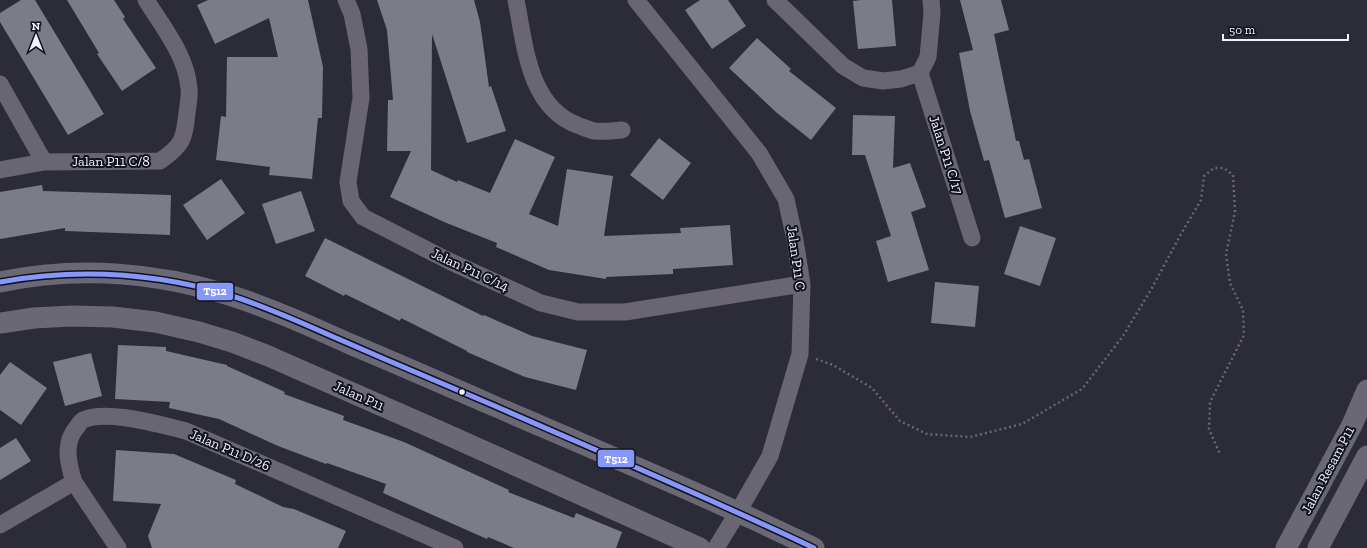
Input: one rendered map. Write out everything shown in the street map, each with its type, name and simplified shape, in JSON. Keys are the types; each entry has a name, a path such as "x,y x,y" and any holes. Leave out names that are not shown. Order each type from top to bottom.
{"main road":[{"path":"0,282 54,275 93,273 137,275 183,283 228,294 260,305 298,321 738,512 814,548"},
{"name":"Jalan P11","path":"0,323 34,318 72,316 113,317 155,322 199,332 232,342 266,355 700,548"},
{"name":"Jalan Resam P11","path":"1286,548 1352,424 1367,390"},
{"name":"Jalan Resam P11","path":"1318,548 1367,456"}],"street":[{"name":"Jalan P11 C/8","path":"0,170 44,162 160,161 174,151 185,136 189,89 185,66 177,48 146,0"},
{"name":"Jalan P11 C/14","path":"346,0 352,14 359,49 361,98 348,182 351,201 363,217 448,261 541,303 578,312 625,312 802,284"},
{"path":"516,0 529,68 539,90 553,110 571,122 594,131 622,130"},
{"path":"775,0 843,66 863,78 884,81 901,79 920,73 928,57 932,13 931,0"},
{"name":"Jalan P11 C","path":"642,2 759,153 786,199 796,240 802,284 800,354 770,456 716,548"},
{"name":"Jalan P11 C/17","path":"920,73 972,238"},
{"path":"0,84 44,162"},
{"name":"Jalan P11 D/26","path":"118,548 74,482 69,466 68,452 70,439 82,421 95,417 107,416 146,422 186,431 428,543 455,548"},
{"path":"0,525 74,482"}],"path":[{"path":"800,354 832,365 872,388 900,421 928,434 970,437 1022,424 1082,389 1123,336 1152,288 1201,200 1204,176 1214,168 1224,168 1233,175 1235,212 1226,254 1230,283 1243,310 1244,335 1210,402 1209,429 1220,454"}],"building":[{"path":"21,0 35,0 104,114 68,135 0,22 0,13"},
{"path":"67,0 114,0 125,17 123,19 156,68 122,91 97,54 99,53"},
{"path":"208,0 308,0 323,67 322,118 318,118 312,179 269,175 270,167 216,160 221,116 226,117 227,57 278,57 269,18 215,44 197,5"},
{"path":"377,0 474,0 480,22 489,87 491,86 506,131 467,143 432,34 431,170 457,182 458,180 490,193 515,139 555,157 529,214 558,226 567,169 613,176 604,236 681,233 680,228 730,225 733,265 673,269 673,274 606,277 606,279 549,270 496,247 497,243 444,222 390,197 411,151 387,151 388,100 393,100 387,30"},
{"path":"700,0 728,0 746,26 712,49 685,10"},
{"path":"892,0 896,46 858,49 853,1"},
{"path":"960,0 1001,0 1009,30 994,34 1016,141 1019,141 1024,160 1029,159 1042,208 1005,218 989,160 984,161 970,111 959,53 973,50"},
{"path":"757,38 791,69 789,71 836,108 811,140 777,113 729,68"},
{"path":"853,115 895,116 893,168 910,163 926,207 911,212 929,270 888,282 876,241 891,236 865,155 852,155"},
{"path":"659,138 691,163 663,200 630,175"},
{"path":"221,179 245,213 207,240 183,205"},
{"path":"42,185 43,191 171,195 170,235 65,231 65,228 0,239 0,192"},
{"path":"301,191 315,231 276,244 262,204"},
{"path":"1020,226 1056,238 1040,286 1004,274"},
{"path":"325,238 483,316 484,315 532,336 587,350 576,390 525,377 467,352 401,318 400,321 345,294 344,296 305,276"},
{"path":"935,282 979,286 975,327 931,323"},
{"path":"118,345 166,347 166,351 227,365 285,392 284,394 344,416 343,420 404,442 509,490 508,492 574,518 576,513 622,532 616,548 514,548 488,537 487,539 383,493 386,484 278,446 219,419 169,408 170,402 115,399"},
{"path":"91,353 102,396 65,406 53,362"},
{"path":"10,362 47,388 21,425 0,410 0,375"},
{"path":"16,438 31,461 0,480 0,448"},
{"path":"116,450 174,454 236,480 235,484 283,507 294,509 346,531 338,548 152,548 148,536 161,504 113,501"}],"transit line":[{"name":"T512","path":"0,282 58,275 115,275 172,281 229,295 290,318 495,406 695,493 814,548"}]}
